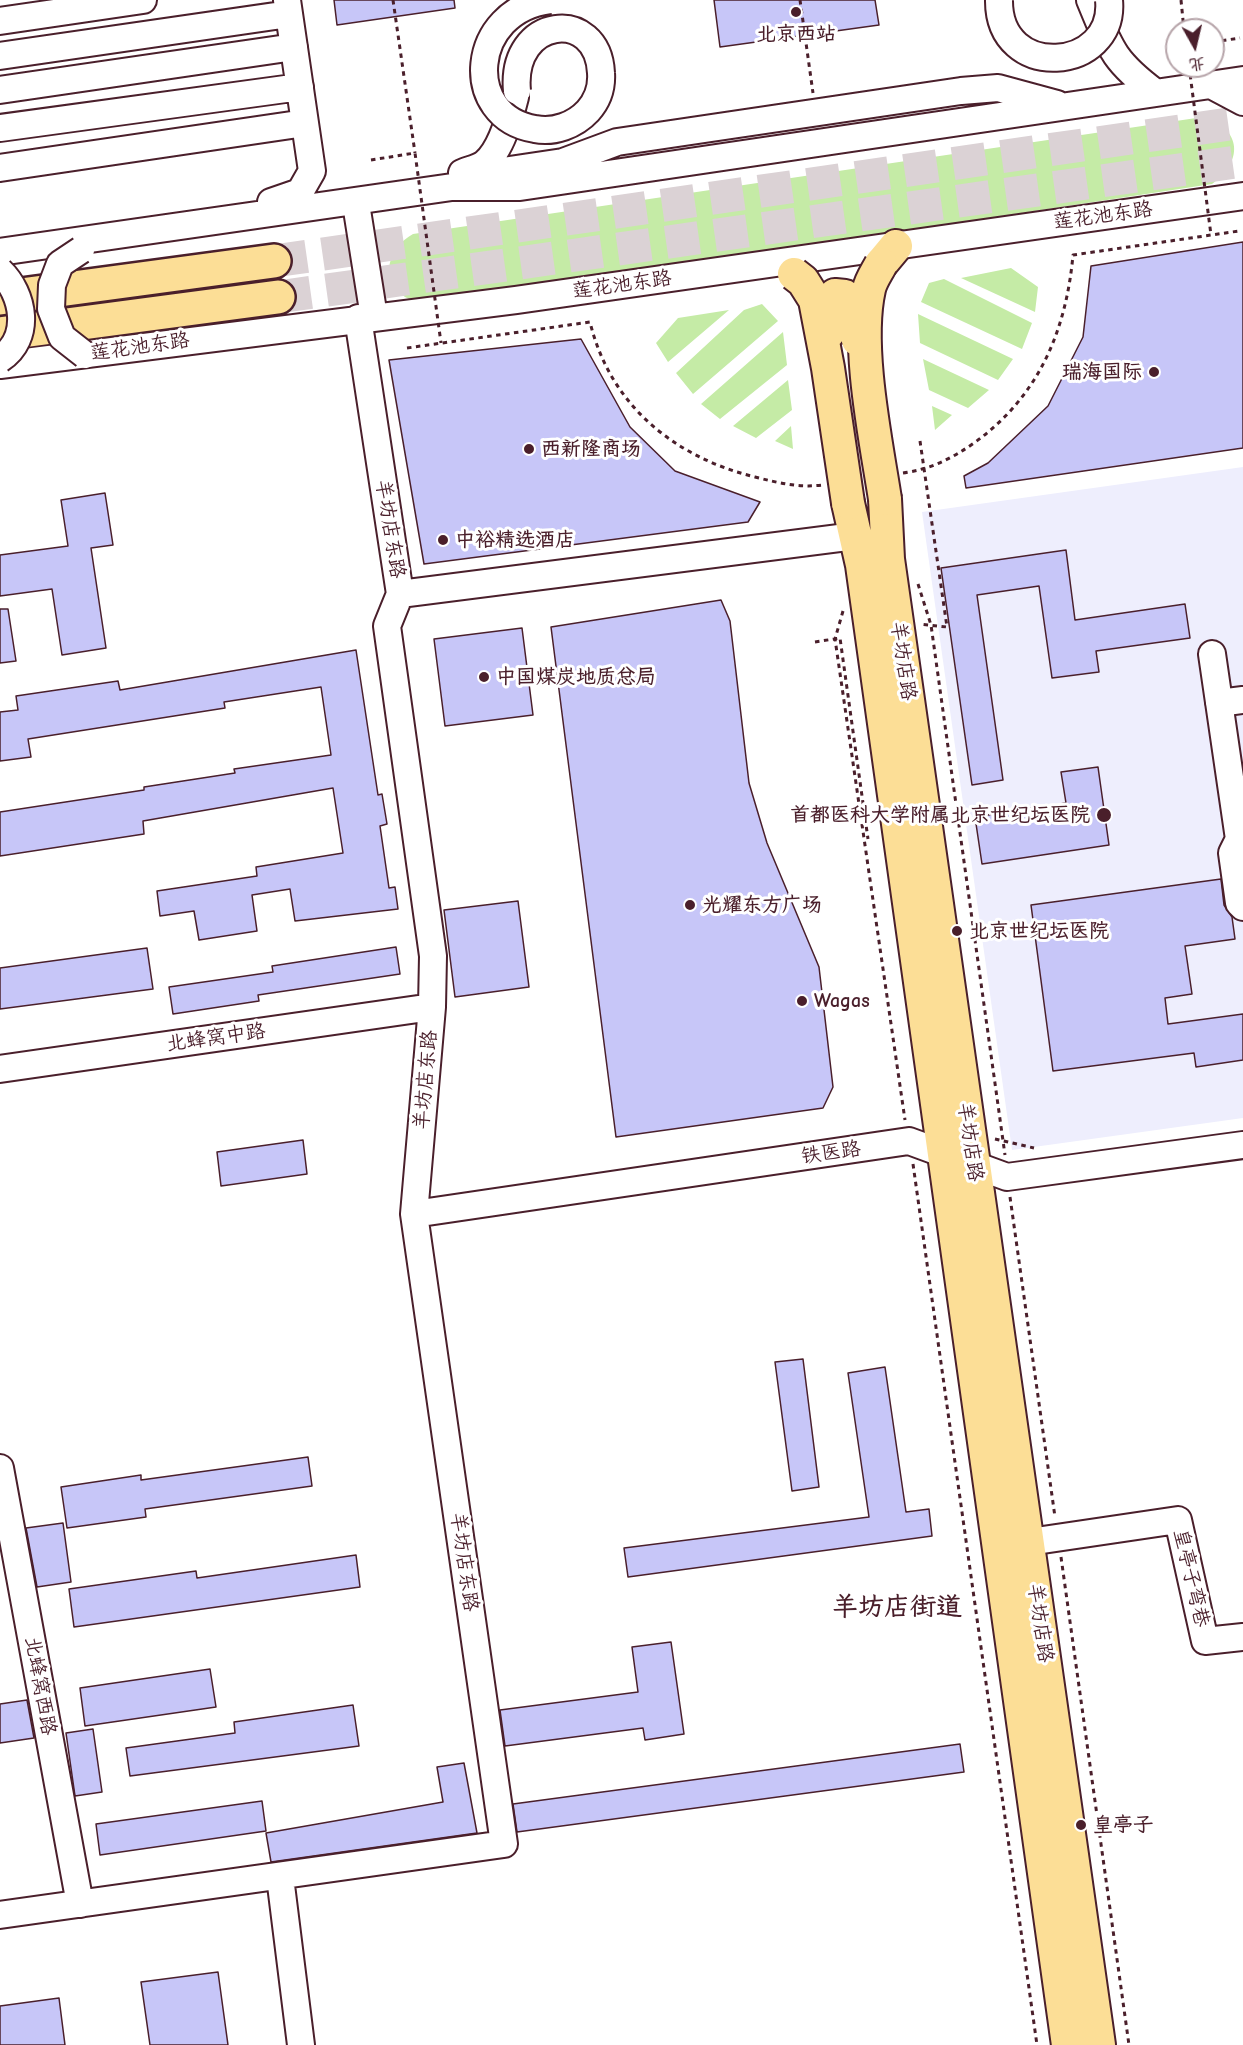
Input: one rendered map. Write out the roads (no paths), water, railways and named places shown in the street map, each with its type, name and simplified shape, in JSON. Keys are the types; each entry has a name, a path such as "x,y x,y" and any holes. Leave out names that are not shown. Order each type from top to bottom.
{"highway":[{"path":"0,298 274,261"},
{"name":"莲花池东路","path":"0,334 278,297"}],"main road":[{"name":"羊坊店路","path":"888,255 869,288 866,331 870,403 893,486 888,559 943,932 959,1158 1043,1540 1099,2045"},
{"name":"羊坊店路","path":"785,269 803,281 815,300 828,368 837,494 855,536 862,565 959,1158 1068,2045"},
{"path":"828,368 830,301 834,295 845,296 856,329 870,403"}],"street":[{"path":"0,21 143,0"},
{"path":"496,172 514,139 517,91 515,77 524,47 536,36 560,29 581,33 594,46 601,64 601,86 598,95 584,116 573,123 550,130 526,128 508,119 490,96 485,58 494,33 507,16 519,9 550,0"},
{"path":"999,0 1002,24 1013,42 1035,56 1055,59 1078,53 1096,39 1108,18 1109,0"},
{"path":"1090,0 1114,55 1129,73 1156,93"},
{"path":"0,56 288,7 312,171 300,192 279,201 0,238"},
{"path":"0,90 294,47"},
{"path":"351,200 520,187 1243,80"},
{"path":"1210,85 1243,102"},
{"path":"0,128 300,87"},
{"path":"452,187 496,172 563,162 617,142 816,111 998,88 1063,106"},
{"path":"0,262 81,250 351,200 461,173 484,164 495,148 510,116 517,91"},
{"path":"0,168 305,123"},
{"path":"0,252 452,187 520,187"},
{"name":"莲花池东路","path":"0,365 888,255 1237,193"},
{"name":"羊坊店东路","path":"280,1877 504,1844 414,1214 432,1007 433,956 387,626 400,594 351,200"},
{"path":"81,250 60,264 51,285 51,309 62,337 85,355"},
{"path":"0,271 12,284 22,314 18,335 9,353 0,359"},
{"path":"400,594 855,536"},
{"path":"1212,654 1231,701 1239,839 1232,853 1239,903 1243,907"},
{"name":"北蜂窝中路","path":"0,1069 432,1007"},
{"name":"铁医路","path":"414,1214 909,1141 1007,1177 1243,1144"},
{"name":"北蜂窝西路","path":"0,1468 80,1904"},
{"name":"皇亭子弯巷","path":"1043,1540 1178,1520 1205,1641 1243,1637"},
{"path":"0,1915 280,1877 301,2045"}],"tunnel":[{"path":"274,261 1243,122"},
{"path":"278,297 1243,161"}],"place":[{"name":"北京西站","path":"796,12"},
{"name":"瑞海国际","path":"1154,372"},
{"name":"西新隆商场","path":"529,449"},
{"name":"中裕精选酒店","path":"443,540"},
{"name":"中国煤炭地质总局","path":"484,677"},
{"name":"首都医科大学附属北京世纪坛医院","path":"1104,815"},
{"name":"光耀东方广场","path":"690,905"},
{"name":"北京世纪坛医院","path":"957,931"},
{"name":"Wagas","path":"802,1001"},
{"name":"皇亭子","path":"1081,1825"}],"district":[{"name":"羊坊店街道","path":"897,1608"}]}
